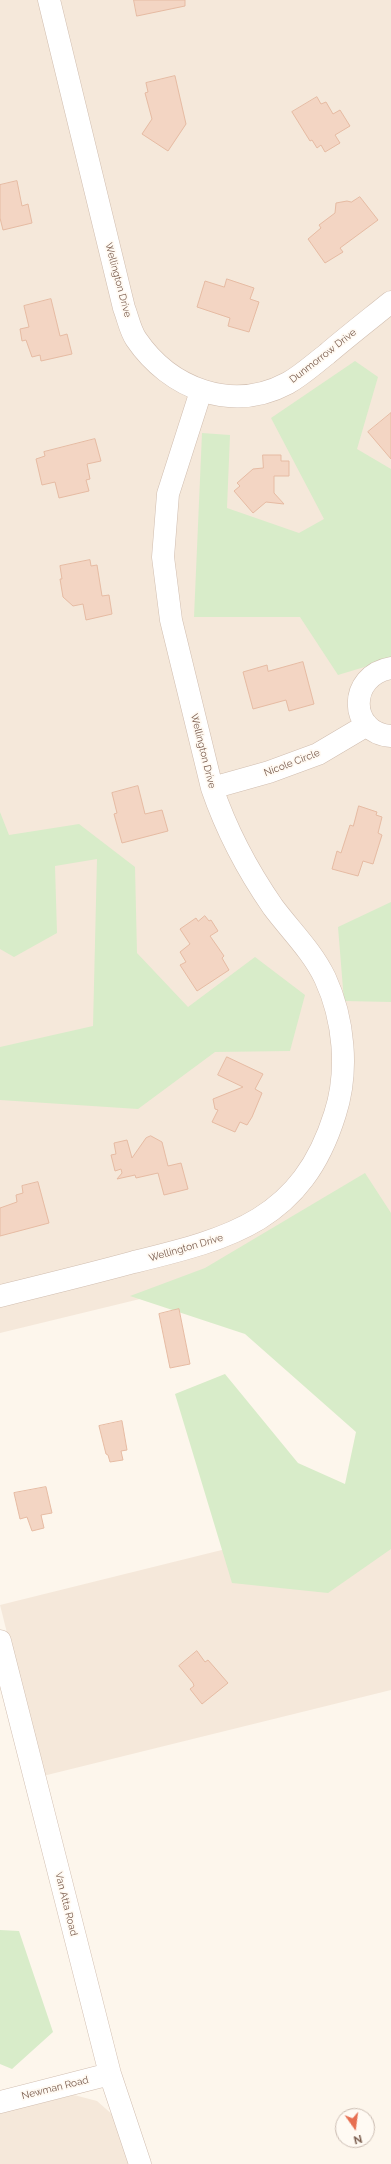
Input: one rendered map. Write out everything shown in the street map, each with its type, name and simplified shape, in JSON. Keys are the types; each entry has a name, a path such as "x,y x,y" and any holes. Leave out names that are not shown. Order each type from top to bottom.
{"street":[{"name":"Wellington Drive","path":"0,1296 205,1245 243,1229 264,1216 287,1198 300,1184 328,1136 338,1105 343,1079 343,1047 336,1011 328,986 318,964 275,909 237,852 220,813 212,788 171,620 163,557 168,494 201,391 168,374 154,363 135,338 124,308 49,0"},
{"name":"Dunmorrow Drive","path":"201,391 219,395 251,395 287,384 297,378 391,302"},
{"path":"391,668 374,673 362,686 358,704 360,713 367,725 377,733 391,736"},
{"name":"Nicole Circle","path":"212,788 269,772 318,754 367,725"},
{"name":"Van Atta Road","path":"0,1641 110,2074 140,2164"},
{"name":"Newman Road","path":"0,2102 110,2074"}],"shaded area":[{"path":"0,0 391,0 391,1238 0,1333"},
{"path":"391,1508 391,1690 43,1776 0,1605"},
{"path":"74,2095 97,2101 114,2116 130,2164 0,2164 0,2113"}],"green space":[{"path":"355,361 378,377 357,449 391,469 391,659 338,675 300,617 194,617 202,433 230,435 227,508 299,533 324,519 271,418"},
{"path":"0,812 9,835 79,824 135,867 137,953 188,1007 255,957 305,995 290,1051 215,1052 138,1109 0,1100 0,1047 93,1026 97,859 55,866 57,933 14,957 0,949"},
{"path":"391,902 391,1002 344,1001 338,927"},
{"path":"365,1173 391,1213 391,1549 328,1593 232,1583 175,1394 225,1374 298,1463 345,1484 356,1432 245,1334 130,1296 205,1268"},
{"path":"0,1930 19,1931 53,2032 12,2069 0,2064"}],"building":[{"path":"134,0 185,0 185,6 137,16"},
{"path":"175,76 186,124 168,151 142,134 152,119 145,93 148,92 146,83"},
{"path":"317,97 321,104 326,102 333,114 340,110 350,126 335,135 340,143 325,152 321,145 317,148 312,140 310,141 292,112"},
{"path":"17,181 22,206 28,204 32,223 3,230 0,218 0,185"},
{"path":"360,197 378,220 340,248 343,252 325,263 308,239 321,228 319,225 335,213 336,203 347,201 351,202"},
{"path":"227,279 254,288 250,299 259,302 249,332 228,326 230,318 197,307 205,281 224,287"},
{"path":"51,299 60,336 67,334 72,354 41,361 40,355 32,357 26,340 22,341 20,329 29,327 24,306"},
{"path":"391,413 391,459 368,432"},
{"path":"95,439 101,461 87,464 90,479 86,480 89,491 59,498 55,482 42,485 36,459 45,456 44,452"},
{"path":"263,455 281,455 281,461 289,461 289,476 274,476 274,493 284,504 266,502 253,513 234,491 240,486 237,483 253,469 263,468"},
{"path":"90,560 91,566 97,565 102,596 109,595 112,614 86,620 83,604 73,606 63,597 60,579 62,579 60,566"},
{"path":"303,662 314,704 289,711 286,700 253,709 243,672 267,665 268,671"},
{"path":"138,786 145,814 162,810 168,831 122,843 114,814 117,813 112,793"},
{"path":"359,806 377,812 376,815 382,817 378,833 382,835 373,864 363,861 358,876 332,869 337,851 341,853 350,825 353,826"},
{"path":"205,916 209,921 211,920 218,931 210,936 224,956 222,958 229,970 197,991 180,965 186,962 180,952 190,944 180,929 196,918 198,921"},
{"path":"227,1057 263,1074 255,1089 262,1093 252,1117 247,1125 240,1122 235,1132 212,1122 218,1110 215,1109 213,1099 243,1087 218,1075"},
{"path":"151,1136 162,1142 168,1166 181,1163 188,1189 164,1195 158,1173 136,1178 135,1175 117,1179 122,1173 121,1169 115,1171 111,1155 116,1154 114,1143 127,1140 132,1158 146,1138"},
{"path":"38,1182 49,1223 0,1236 0,1208 17,1202 16,1195 23,1193 22,1186"},
{"path":"179,1309 190,1364 170,1368 159,1314"},
{"path":"122,1421 127,1450 121,1451 123,1460 110,1462 108,1455 106,1454 99,1426"},
{"path":"46,1487 52,1513 41,1515 44,1528 32,1531 27,1517 20,1519 14,1493"},
{"path":"197,1651 205,1662 208,1660 228,1683 202,1704 190,1689 194,1686 193,1683 179,1666"}]}
